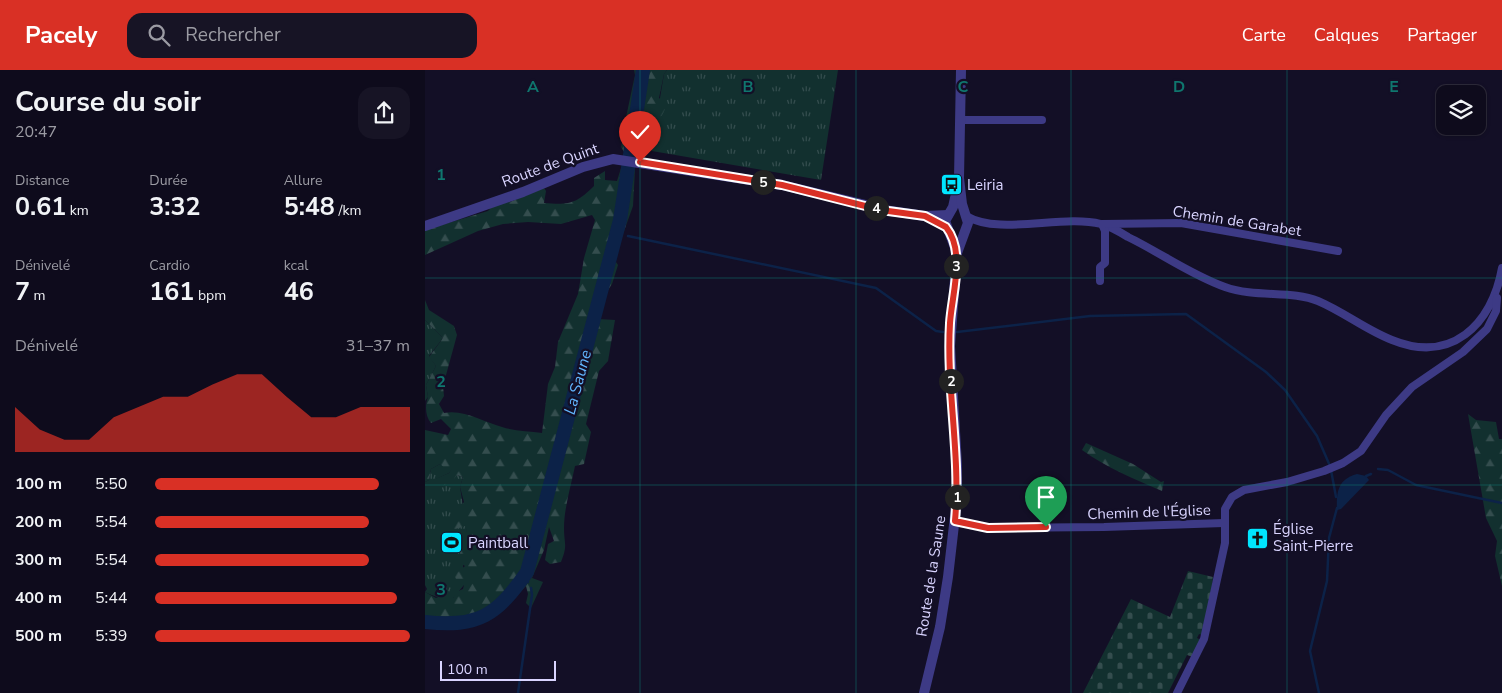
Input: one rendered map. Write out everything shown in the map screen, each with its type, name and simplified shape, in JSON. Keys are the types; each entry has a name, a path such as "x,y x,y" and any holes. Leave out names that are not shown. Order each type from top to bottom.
{"street":[{"path":"959,178 949,214 948,229 957,233 965,229 968,222 959,178 961,70"},
{"path":"961,120 1042,120"},
{"name":"Route de Quint","path":"425,226 517,194 588,165 619,159 782,185 881,210 925,216 949,214"},
{"path":"949,214 956,210 966,215"},
{"name":"Chemin de Garabet","path":"966,215 984,223"},
{"name":"Route de Quint","path":"925,216 948,229"},
{"name":"Chemin de Garabet","path":"965,229 984,223 1181,223 1337,251"},
{"path":"1100,281 1100,267 1105,263 1105,231 1102,224"},
{"name":"Chemin de Garabet","path":"1102,224 1211,282 1257,295 1299,297 1318,301 1391,340 1413,346 1437,344 1461,337 1484,318 1498,291 1502,268"},
{"name":"Route de la Saune","path":"948,229 957,254"},
{"name":"Route de la Saune","path":"924,693 940,627 955,521 957,464 949,346 957,254 965,229"},
{"path":"1177,693 1204,639 1225,543 1224,523 1227,504 1238,493 1257,487 1293,481 1343,463 1361,451 1405,394 1463,352 1487,329 1496,312 1498,291"},
{"name":"Chemin de l'Église","path":"955,521 988,528 1224,523"}],"green space":[{"path":"634,70 667,70 664,74 659,98 667,104 657,120 644,123 647,136 641,148 626,155 621,147 624,134 621,128 625,122 635,75"},
{"path":"667,70 838,70 821,180 652,151 649,147 651,123 656,122 664,74"},
{"path":"622,165 635,169 633,206 614,259 618,265 612,284 602,299 598,319 615,320 608,361 599,371 586,424 591,432 584,464 575,466 568,497 564,520 565,548 561,562 550,564 545,560 548,544 554,541 549,527 544,550 532,578 543,582 531,608 526,603 528,594 526,586 503,609 482,622 458,627 425,625 425,592 436,598 443,595 453,598 456,592 463,589 464,585 458,583 454,575 465,566 458,562 462,545 460,537 467,531 465,526 453,530 451,518 464,502 460,487 463,477 457,475 453,480 437,489 433,480 449,473 452,468 446,469 440,464 431,469 429,480 425,482 425,430 448,435 451,429 441,419 431,423 427,414 428,397 426,385 436,366 429,357 443,338 425,320 425,300 429,310 454,326 457,335 443,386 444,396 439,404 444,413 459,413 507,428 542,433 548,384 555,367 558,342 578,294 584,258 595,220 592,215 561,224 528,222 503,224 478,231 425,255 425,230 488,211 495,203 510,202 544,188 546,191 544,203 560,204 572,202 588,192 594,186 594,178 605,171 605,180 617,181"},
{"path":"425,320 443,338 429,356 436,366 426,385 428,397 425,401"},
{"path":"1468,414 1476,420 1496,422 1499,439 1502,439 1502,586 1495,556 1497,541 1486,518"},
{"path":"1086,443 1133,464 1161,482 1164,481 1162,491 1121,473 1091,456 1082,450"},
{"path":"440,464 453,468 449,473 434,480 457,475 463,477 460,487 467,531 462,546 464,585 453,598 439,597 425,592 427,589 425,585 425,482 429,480 431,469"},
{"path":"1188,571 1213,577 1209,614 1202,635 1199,634 1197,638 1201,640 1193,657 1187,655 1168,693 1083,693 1131,599 1170,617"}],"water":[{"path":"1357,474 1366,476 1369,480 1341,509 1337,510 1339,487 1346,479"}],"waterway":[{"name":"La Saune","path":"425,622 459,623 485,615 506,599 527,572 620,220 643,70"},
{"name":"La Saune","path":"616,234 620,235"},
{"path":"628,236 876,288 936,331 943,332"},
{"path":"957,332 1090,316 1186,314 1266,372 1285,390 1317,436 1330,466"},
{"path":"1378,469 1388,470 1416,485 1502,503"},
{"path":"1331,470 1336,497"},
{"path":"1366,476 1371,474"},
{"path":"1319,693 1310,651 1327,581 1329,538 1337,508"},
{"name":"La Saune","path":"525,575 528,582"},
{"path":"518,693 532,595 531,588"}],"place":[{"name":"Leiria","path":"951,185"},
{"name":"Église Saint-Pierre","path":"1257,538"},
{"name":"Paintball","path":"452,543"}],"route":[{"path":"640,162 801,189 881,210 925,216 946,227 949,230 957,254 949,346 957,464 955,521 988,528 1046,527"}]}
